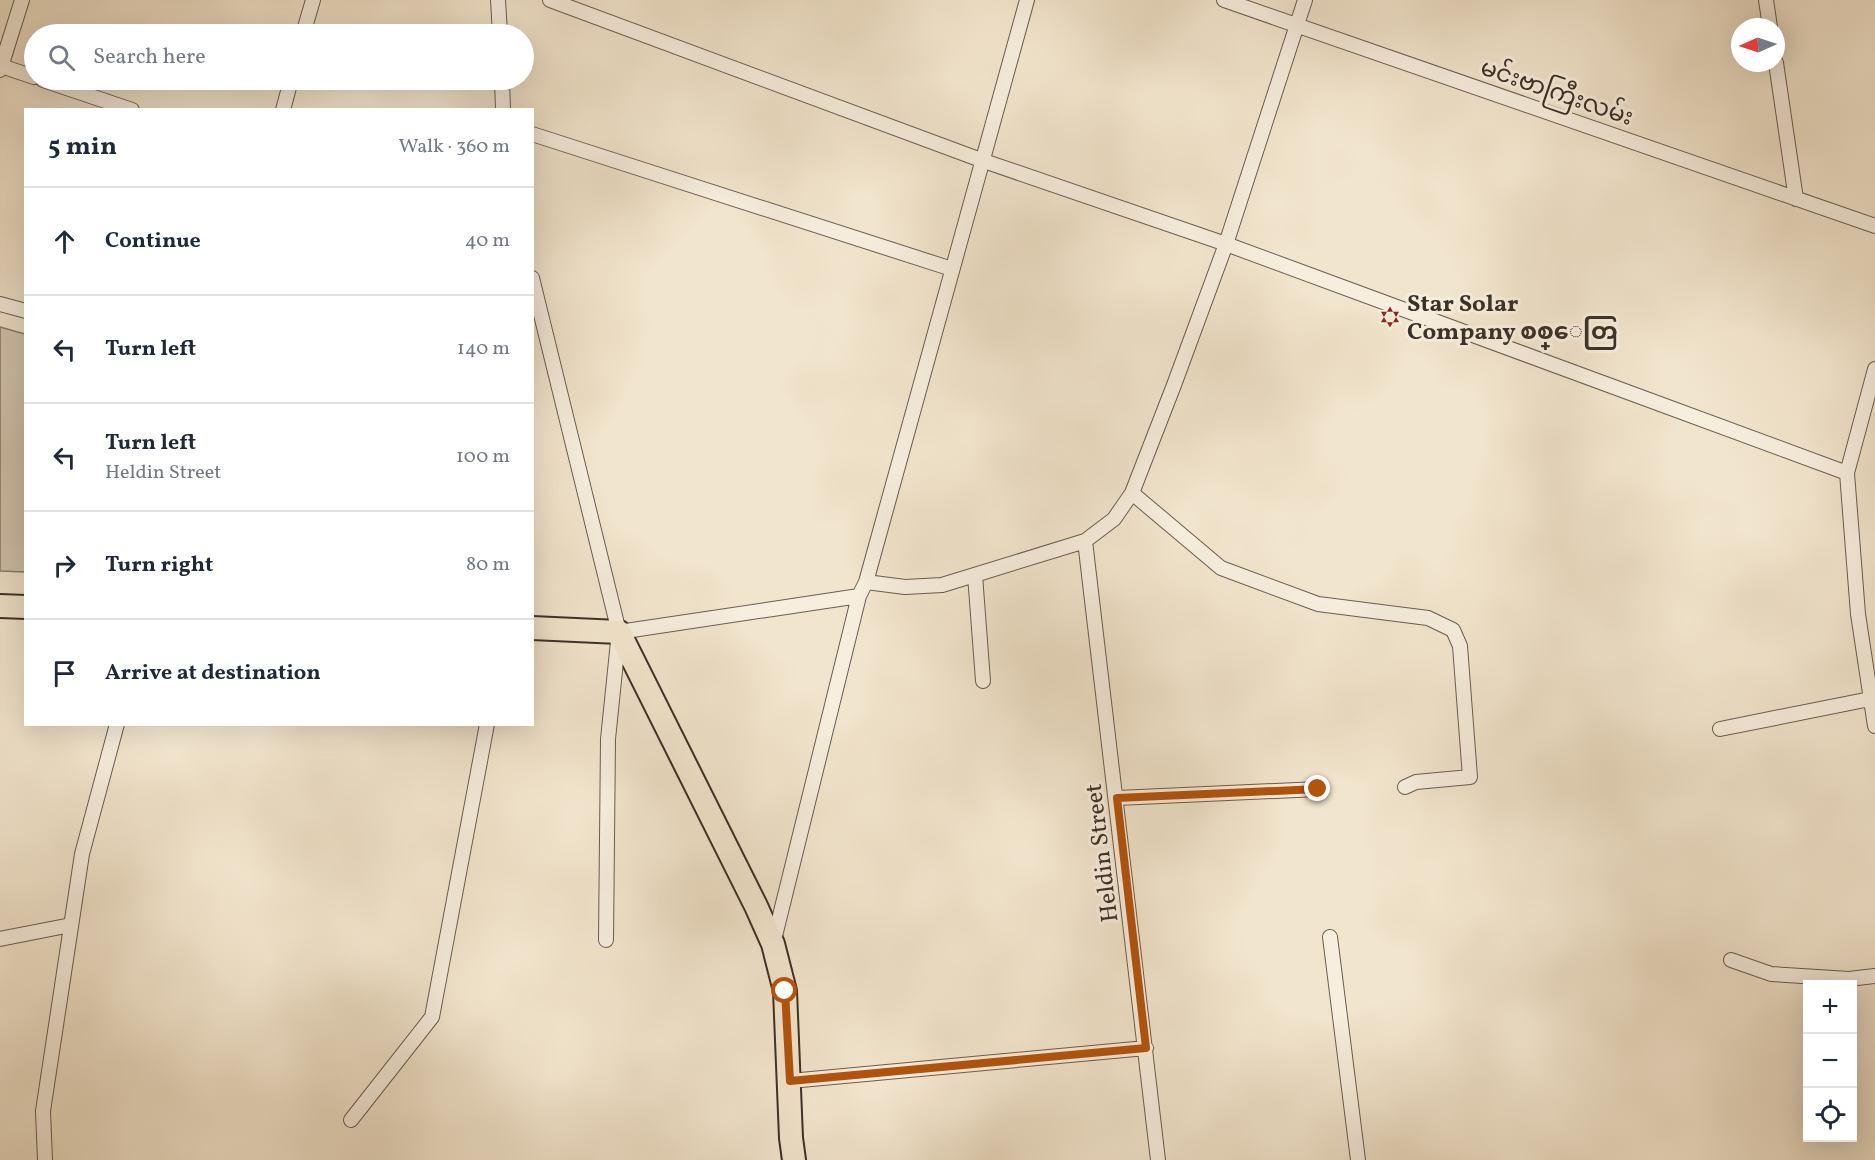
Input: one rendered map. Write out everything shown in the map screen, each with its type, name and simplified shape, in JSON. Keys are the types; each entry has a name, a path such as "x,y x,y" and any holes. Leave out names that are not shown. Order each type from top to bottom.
{"main road":[{"path":"0,606 24,607"},
{"path":"534,628 619,632 773,944 785,991 791,1138 794,1160"}],"street":[{"path":"22,0 1,68 24,74"},
{"path":"306,24 313,0"},
{"path":"498,0 499,24"},
{"path":"550,0 981,160 1226,244 1847,473"},
{"path":"773,944 859,596 866,582 1027,0"},
{"name":"မင်းဗာကြီးလမ်း","path":"1224,0 1875,226"},
{"path":"866,582 905,587 933,585 975,575 1086,541 1114,519 1132,493 1226,244 1305,0"},
{"path":"1766,0 1769,18"},
{"path":"1777,72 1796,199"},
{"path":"73,90 126,108"},
{"path":"284,108 288,90"},
{"path":"502,90 503,108"},
{"path":"534,135 952,269"},
{"path":"534,286 619,632 608,739 606,940"},
{"path":"0,304 24,310"},
{"path":"1875,369 1847,473 1858,614 1875,726"},
{"path":"1132,493 1221,568 1318,604 1428,618 1453,630 1460,646 1470,777 1416,782 1405,787"},
{"name":"Heldin Street","path":"1086,541 1158,1160"},
{"path":"975,575 983,681"},
{"path":"619,632 859,596"},
{"path":"1720,729 1870,699"},
{"path":"45,1160 43,1111 82,855 116,726"},
{"path":"351,1120 432,1017 487,726"},
{"path":"1117,798 1318,789"},
{"path":"0,939 71,925"},
{"path":"1330,938 1358,1160"},
{"path":"1731,960 1771,974 1849,979 1875,976"},
{"path":"790,1081 1146,1048"}],"shaded area":[{"path":"0,327 24,334 24,572 0,571"}],"place":[{"name":"Star Solar Company စစ္ေတြ","path":"1390,317"}],"route":[{"path":"785,991 790,1081 1146,1048 1117,798 1318,789"}]}
